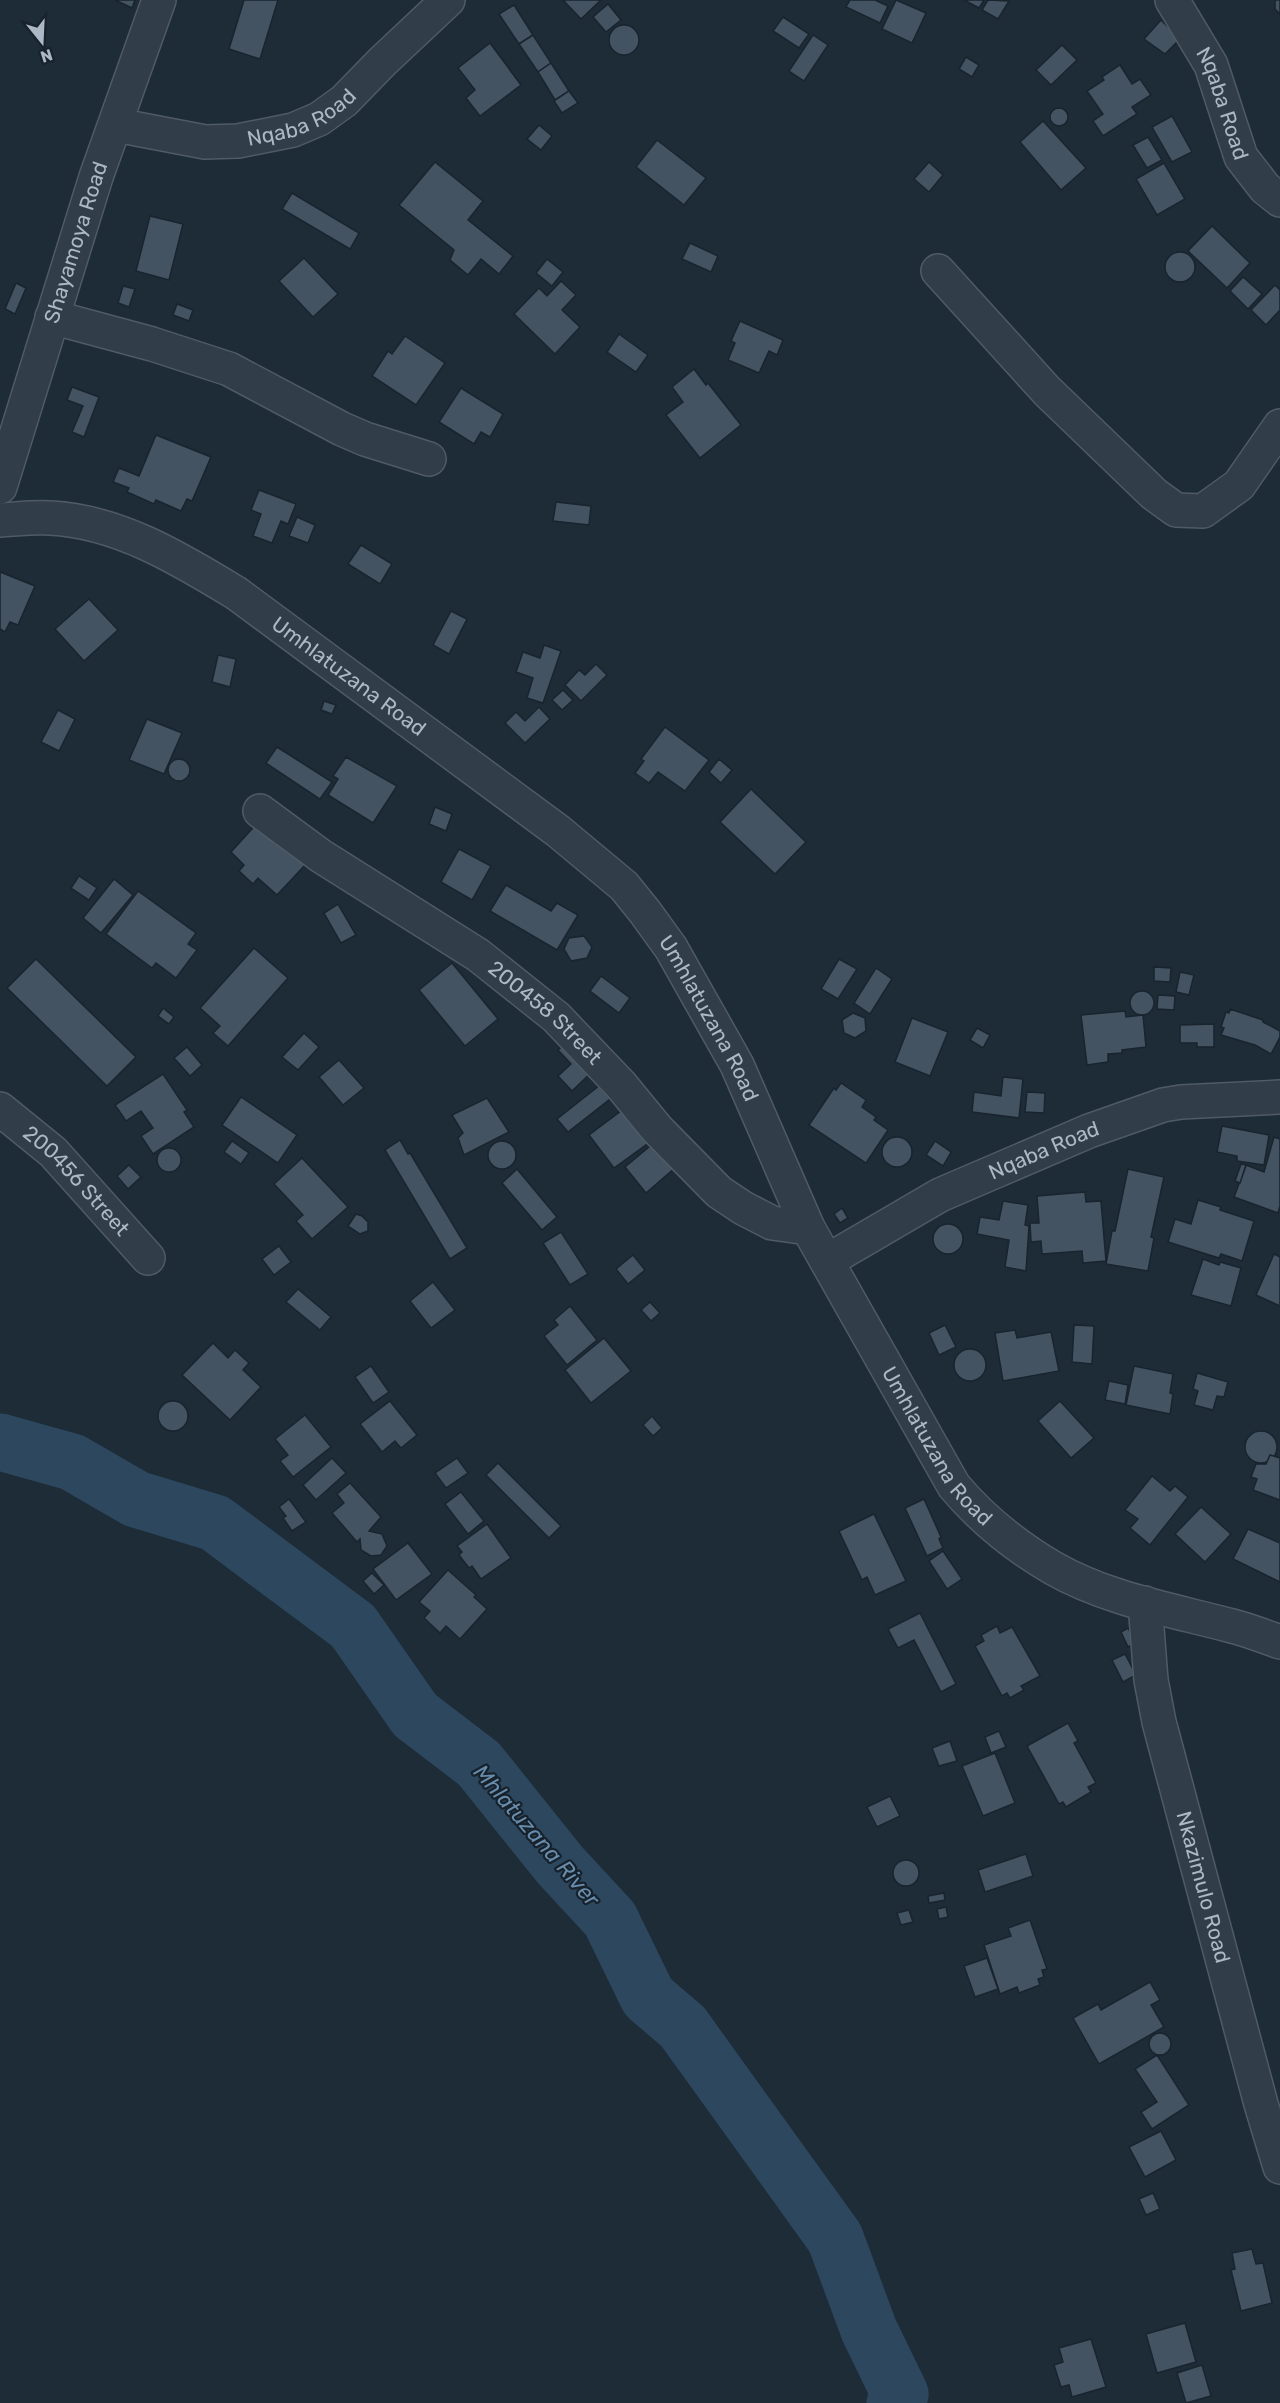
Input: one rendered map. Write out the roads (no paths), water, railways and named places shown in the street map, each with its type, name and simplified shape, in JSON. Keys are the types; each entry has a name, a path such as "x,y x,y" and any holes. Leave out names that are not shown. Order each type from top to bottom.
{"street":[{"name":"Shayamoya Road","path":"0,487 96,177 159,0"},
{"name":"Nqaba Road","path":"116,125 205,142 238,141 293,130 319,119 344,101 448,0"},
{"name":"Nqaba Road","path":"1172,0 1211,65 1242,157 1265,188 1280,200"},
{"path":"938,271 1047,391 1154,494 1176,510 1203,511 1239,485 1280,426"},
{"path":"52,317 152,344 229,369 350,432 429,459"},
{"name":"Umhlatuzana Road","path":"0,520 51,518 83,523 117,532 190,566 236,593 558,831 624,886 671,948 737,1065 808,1228 954,1486 970,1505 1024,1549 1054,1569 1088,1584 1145,1603 1235,1627 1280,1642"},
{"name":"200458 Street","path":"260,811 321,856 478,955 556,1017 621,1085 657,1129 719,1192 772,1223 808,1228"},
{"name":"Nqaba Road","path":"827,1261 940,1195 1089,1131 1181,1102 1280,1097"},
{"name":"200456 Street","path":"0,1109 53,1152 148,1258"},
{"name":"Nkazimulo Road","path":"1145,1603 1150,1680 1159,1722 1261,2104 1280,2167"}],"waterway":[{"name":"Mhlatuzana River","path":"0,1442 72,1462 136,1499 215,1523 353,1626 415,1715 479,1764 560,1865 610,1919 648,1997 683,2027 835,2238 869,2330 900,2394 895,2403"}]}
